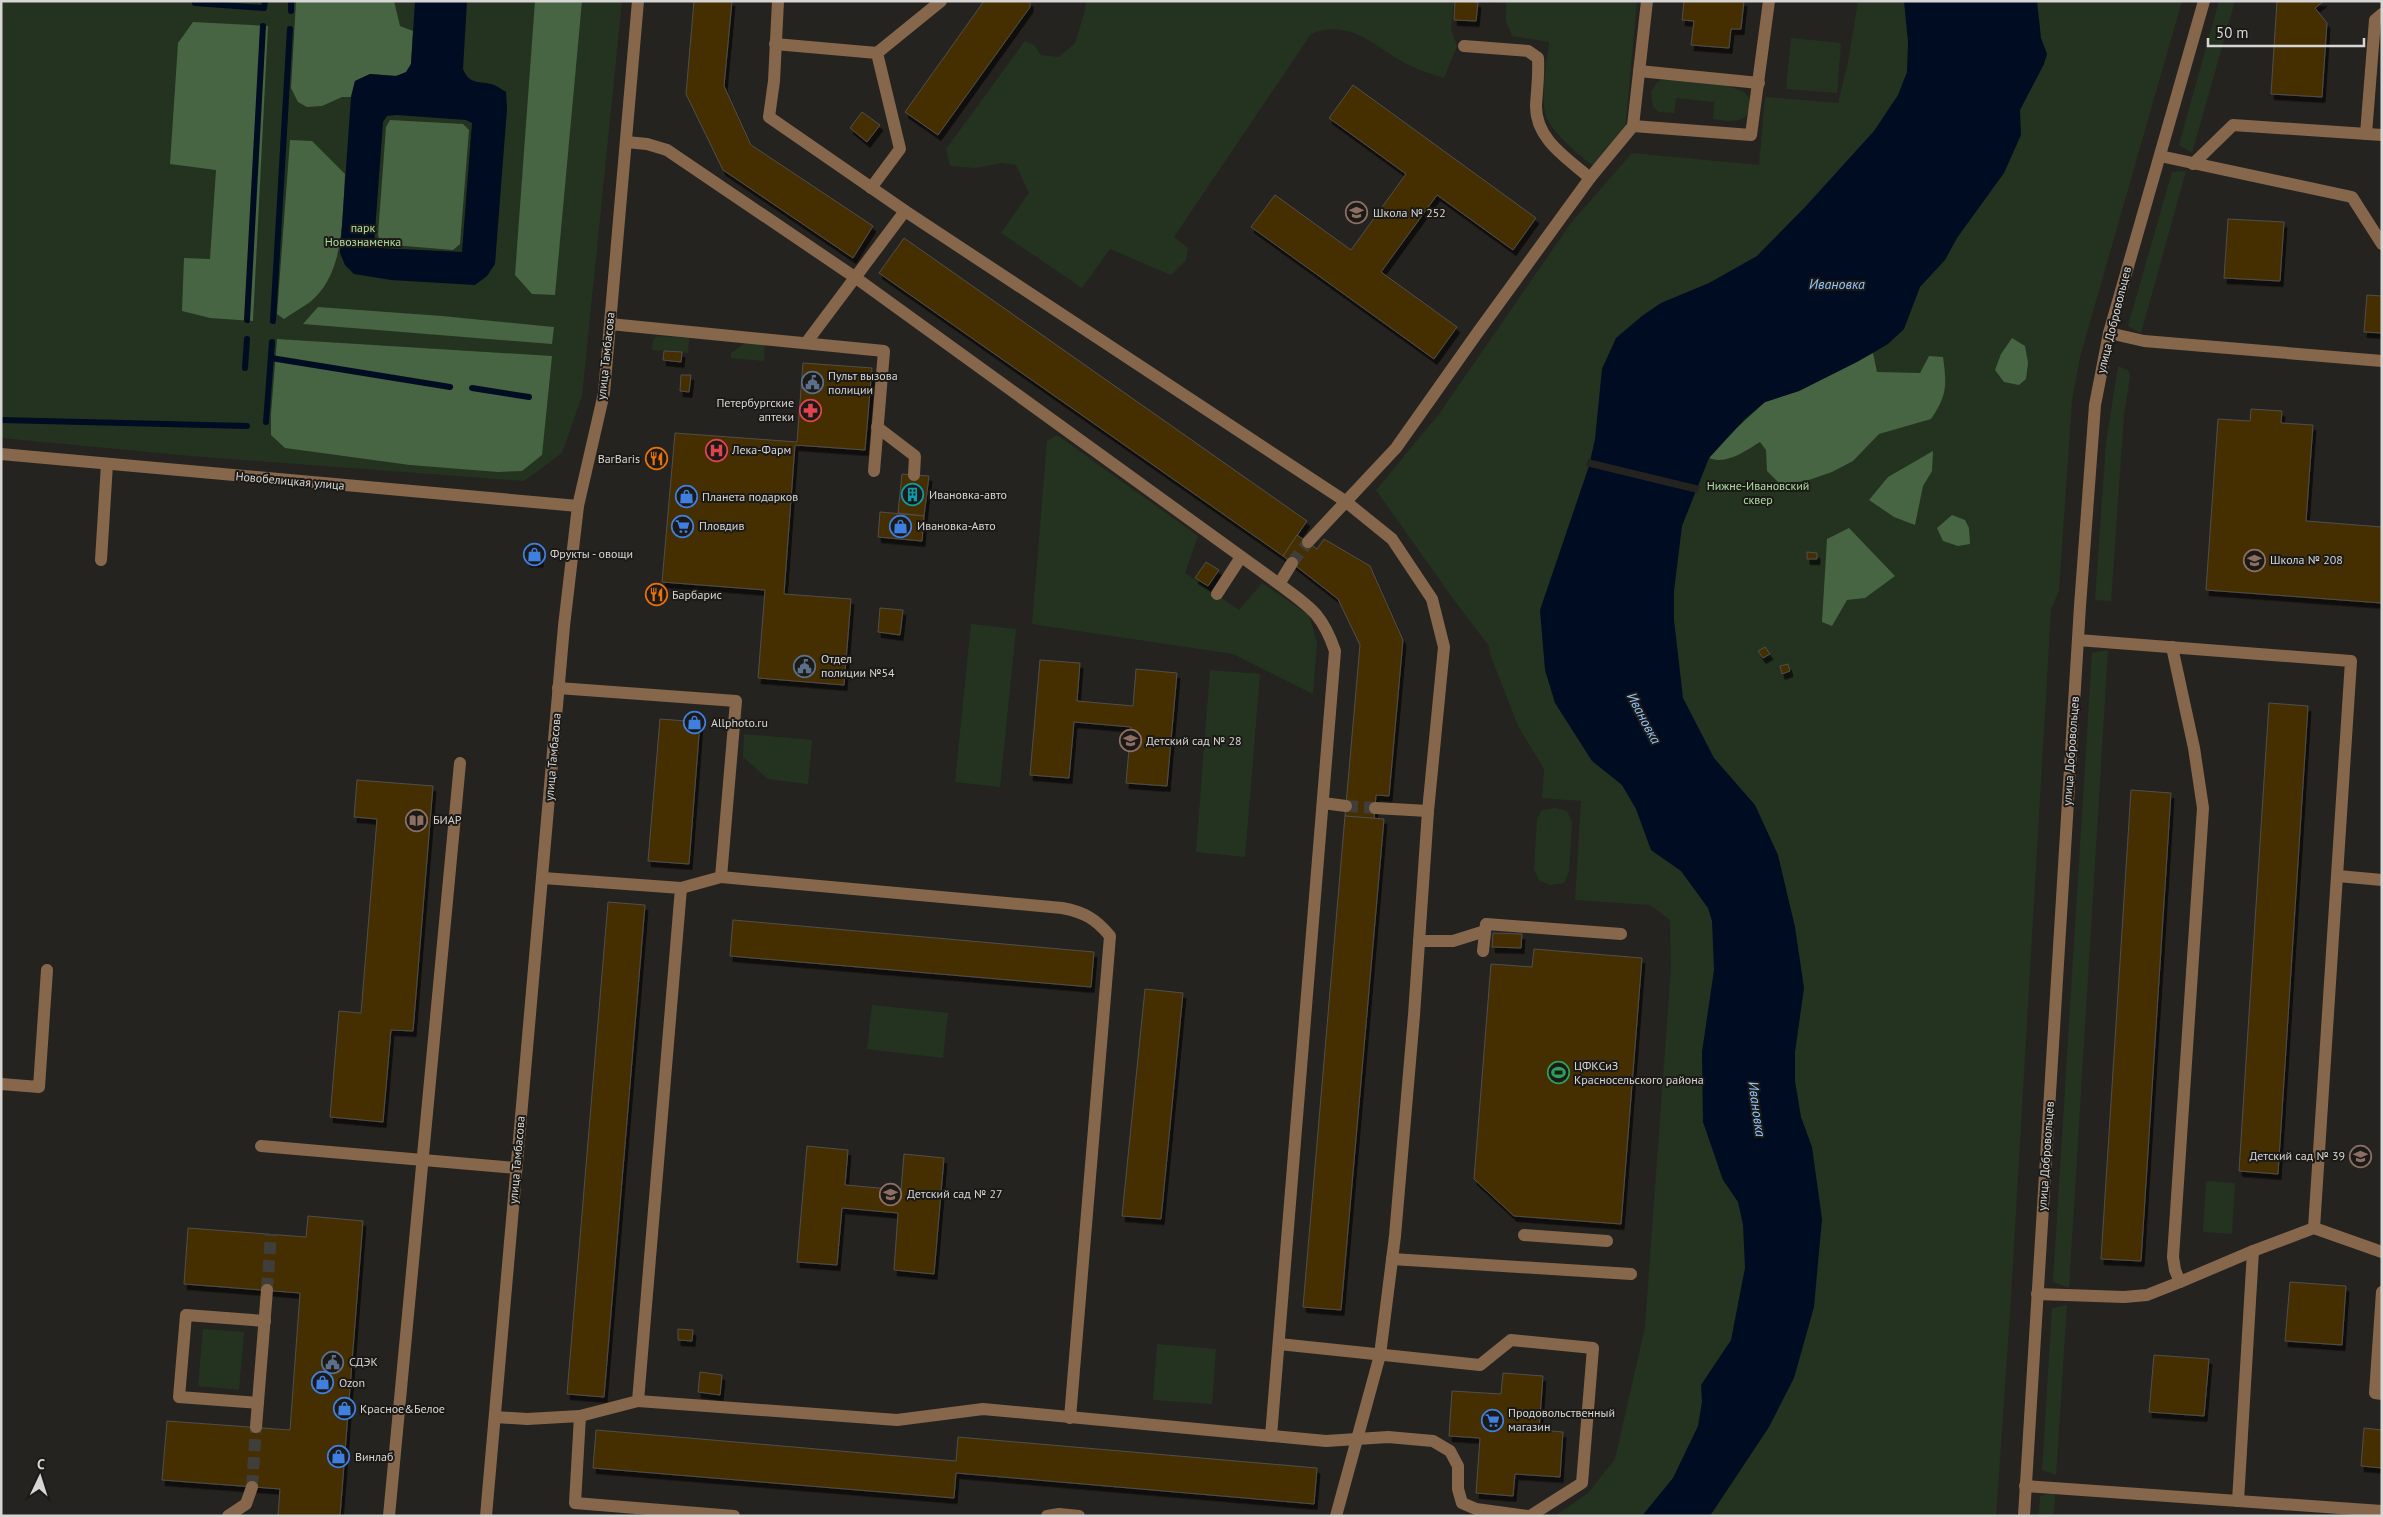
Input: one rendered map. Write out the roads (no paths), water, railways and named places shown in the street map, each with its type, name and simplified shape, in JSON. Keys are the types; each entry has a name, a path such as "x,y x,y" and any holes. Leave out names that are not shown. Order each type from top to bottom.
{"street":[{"name":"улица Тамбасова","path":"486,1516 543,878 558,688 578,506 604,392 638,1"},
{"path":"778,1 774,81 769,117 905,211 1345,501 1392,539 1432,599 1444,647 1428,811 1414,1015 1392,1259 1380,1355 1336,1516"},
{"path":"775,44 877,53 941,1"},
{"path":"1308,542 1396,448 1590,178 1634,126 1647,1"},
{"path":"1634,126 1751,135 1769,1"},
{"name":"улица Добровольцев","path":"2024,1516 2091,443 2108,333 2204,1"},
{"path":"2366,134 2375,20 2382,14"},
{"path":"1464,46 1528,51 1538,58 1539,72 1536,106 1540,126 1554,147 1590,178"},
{"path":"871,188 900,149 877,53"},
{"path":"1639,71 1759,83"},
{"path":"2193,164 2233,125 2382,135"},
{"path":"626,142 646,144 667,150 856,278 1312,609 1327,628 1335,651 1271,1436"},
{"path":"2160,156 2352,197 2382,244"},
{"path":"806,343 905,211"},
{"path":"610,324 884,351 874,470"},
{"path":"2108,333 2144,341 2382,361"},
{"path":"878,427 915,456 914,475"},
{"name":"Новобелицкая улица","path":"1,454 578,506"},
{"path":"100,560 107,464"},
{"path":"1217,594 1241,558"},
{"path":"1278,584 1292,564"},
{"path":"2078,640 2351,661 2314,1228"},
{"path":"2172,647 2194,748 2203,808 2173,1257 2175,1270 2180,1282"},
{"path":"558,688 736,701 721,877"},
{"path":"389,1516 460,763"},
{"path":"1323,803 1346,806"},
{"path":"1374,808 1428,811"},
{"path":"2338,876 2382,880"},
{"path":"543,878 681,888 721,877 1062,908 1082,912 1099,922 1110,936 1070,1418"},
{"path":"638,1401 681,888"},
{"path":"1483,950 1486,924 1621,934"},
{"path":"1419,941 1453,941 1485,931"},
{"path":"1,1084 39,1087 48,970"},
{"path":"261,1146 516,1168"},
{"path":"2038,1294 2147,1295 2314,1228 2382,1252"},
{"path":"1524,1235 1606,1242"},
{"path":"2238,1501 2253,1251"},
{"path":"1392,1259 1631,1274"},
{"path":"256,1427 267,1290"},
{"path":"2382,1292 2375,1393 2382,1394"},
{"path":"258,1403 180,1397 181,1378 186,1315 264,1321"},
{"path":"495,1417 528,1419 580,1416 638,1401 897,1420 983,1409 1326,1441 1388,1437 1433,1441 1450,1451 1458,1466 1458,1489 1462,1502 1476,1509 1529,1516 1582,1483 1593,1348 1511,1340 1480,1364 1279,1344"},
{"path":"580,1416 575,1503 734,1516"},
{"path":"2026,1486 2382,1511"},
{"path":"228,1516 246,1504 252,1487"},
{"path":"1047,1516 1059,1514 1079,1516"}],"water":[{"path":"415,1 467,1 463,69 471,80 499,87 506,92 507,109 495,264 487,276 475,285 391,280 354,274 345,265 340,253 351,97 355,81 370,74 396,76 406,72 411,64","holes":["397,115 466,120 472,123 462,252 380,248 374,245 383,122 387,116"]},
{"name":"Ивановка","path":"1904,1 2037,1 2041,38 2047,54 2044,64 2020,110 2021,135 2004,173 1957,238 1945,260 1920,287 1904,329 1888,344 1857,362 1799,391 1765,402 1745,419 1709,458 1682,526 1674,591 1674,620 1683,698 1714,758 1755,805 1778,855 1795,927 1804,988 1795,1052 1795,1081 1801,1117 1812,1147 1822,1219 1814,1307 1794,1378 1769,1427 1710,1516 1642,1516 1673,1478 1698,1426 1702,1402 1701,1385 1731,1340 1745,1268 1743,1225 1738,1202 1723,1180 1703,1122 1702,1052 1714,970 1712,921 1708,908 1681,871 1651,850 1636,809 1622,785 1592,761 1555,703 1545,670 1540,610 1589,466 1595,439 1602,369 1616,338 1661,303 1709,283 1757,256 1806,206 1874,131 1898,95 1907,72 1908,42"}],"waterway":[{"path":"195,3 264,8 265,1"},
{"path":"291,1 291,11"},
{"path":"247,320 263,26"},
{"path":"273,321 290,29"},
{"path":"245,368 247,339"},
{"path":"266,422 272,342"},
{"path":"271,358 450,387"},
{"path":"472,388 529,397"},
{"path":"1,420 247,426"}],"tunnel":[{"path":"1292,563 1308,542"},
{"path":"1346,806 1375,808"},
{"path":"267,1290 271,1234"},
{"path":"252,1487 256,1427"}],"place":[{"name":"Школа № 252","path":"1357,213"},
{"name":"Пульт вызова полиции","path":"812,383"},
{"name":"Петербургские аптеки","path":"810,410"},
{"name":"Лека-Фарм","path":"716,450"},
{"name":"BarBaris","path":"656,459"},
{"name":"Ивановка-авто","path":"913,495"},
{"name":"Планета подарков","path":"686,497"},
{"name":"Пловдив","path":"683,526"},
{"name":"Ивановка-Авто","path":"901,526"},
{"name":"Фрукты - овощи","path":"534,554"},
{"name":"Школа № 208","path":"2254,560"},
{"name":"Барбарис","path":"656,595"},
{"name":"Отдел полиции №54","path":"805,666"},
{"name":"Allphoto.ru","path":"695,723"},
{"name":"Детский сад № 28","path":"1130,741"},
{"name":"БИАР","path":"417,820"},
{"name":"ЦФКСиЗ Красносельского района","path":"1558,1073"},
{"name":"Детский сад № 39","path":"2361,1156"},
{"name":"Детский сад № 27","path":"891,1194"},
{"name":"СДЭК","path":"333,1362"},
{"name":"Ozon","path":"323,1383"},
{"name":"Красное&Белое","path":"344,1409"},
{"name":"Продовольственный магазин","path":"1492,1420"},
{"name":"Винлаб","path":"339,1457"}],"park label":[{"name":"парк Новознаменка","path":"363,235"},
{"name":"Нижне-Ивановский сквер","path":"1758,493"}]}
